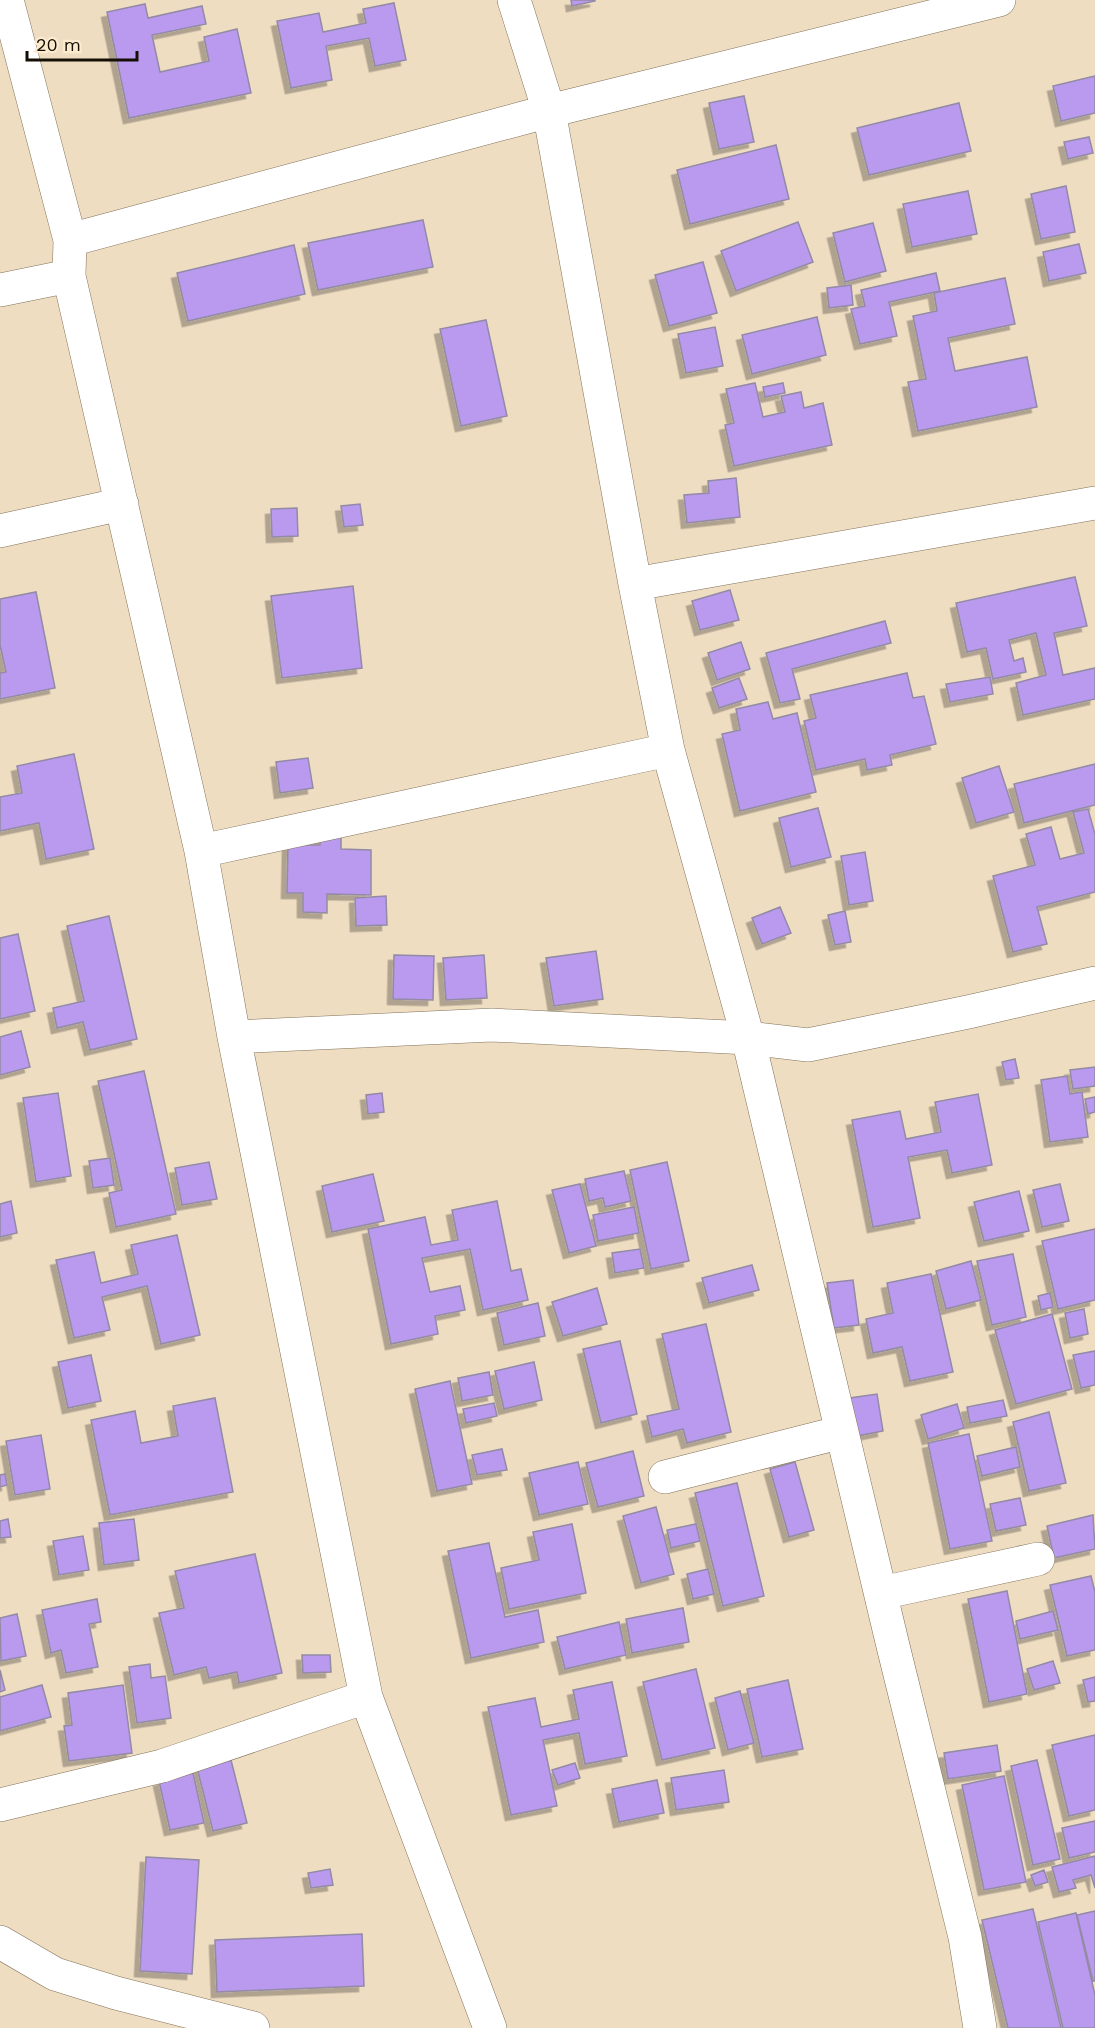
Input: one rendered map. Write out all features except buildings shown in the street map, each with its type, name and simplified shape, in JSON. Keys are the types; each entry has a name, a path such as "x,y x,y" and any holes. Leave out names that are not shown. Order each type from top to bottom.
{"street":[{"path":"7,0 70,240 69,276 201,851 234,1037 366,1697 490,2028"},
{"path":"514,0 549,111 635,584 668,750 748,1038 965,1937 980,2028"},
{"path":"70,240 549,111 999,0"},
{"path":"0,290 69,276"},
{"path":"635,584 1095,503"},
{"path":"0,531 122,504"},
{"path":"201,851 668,750"},
{"path":"234,1037 492,1025 748,1038 808,1045 1095,983"},
{"path":"665,1477 842,1432"},
{"path":"881,1593 1038,1559"},
{"path":"0,1805 162,1766 366,1697"},
{"path":"0,1942 55,1974 116,1993 253,2028"}]}
